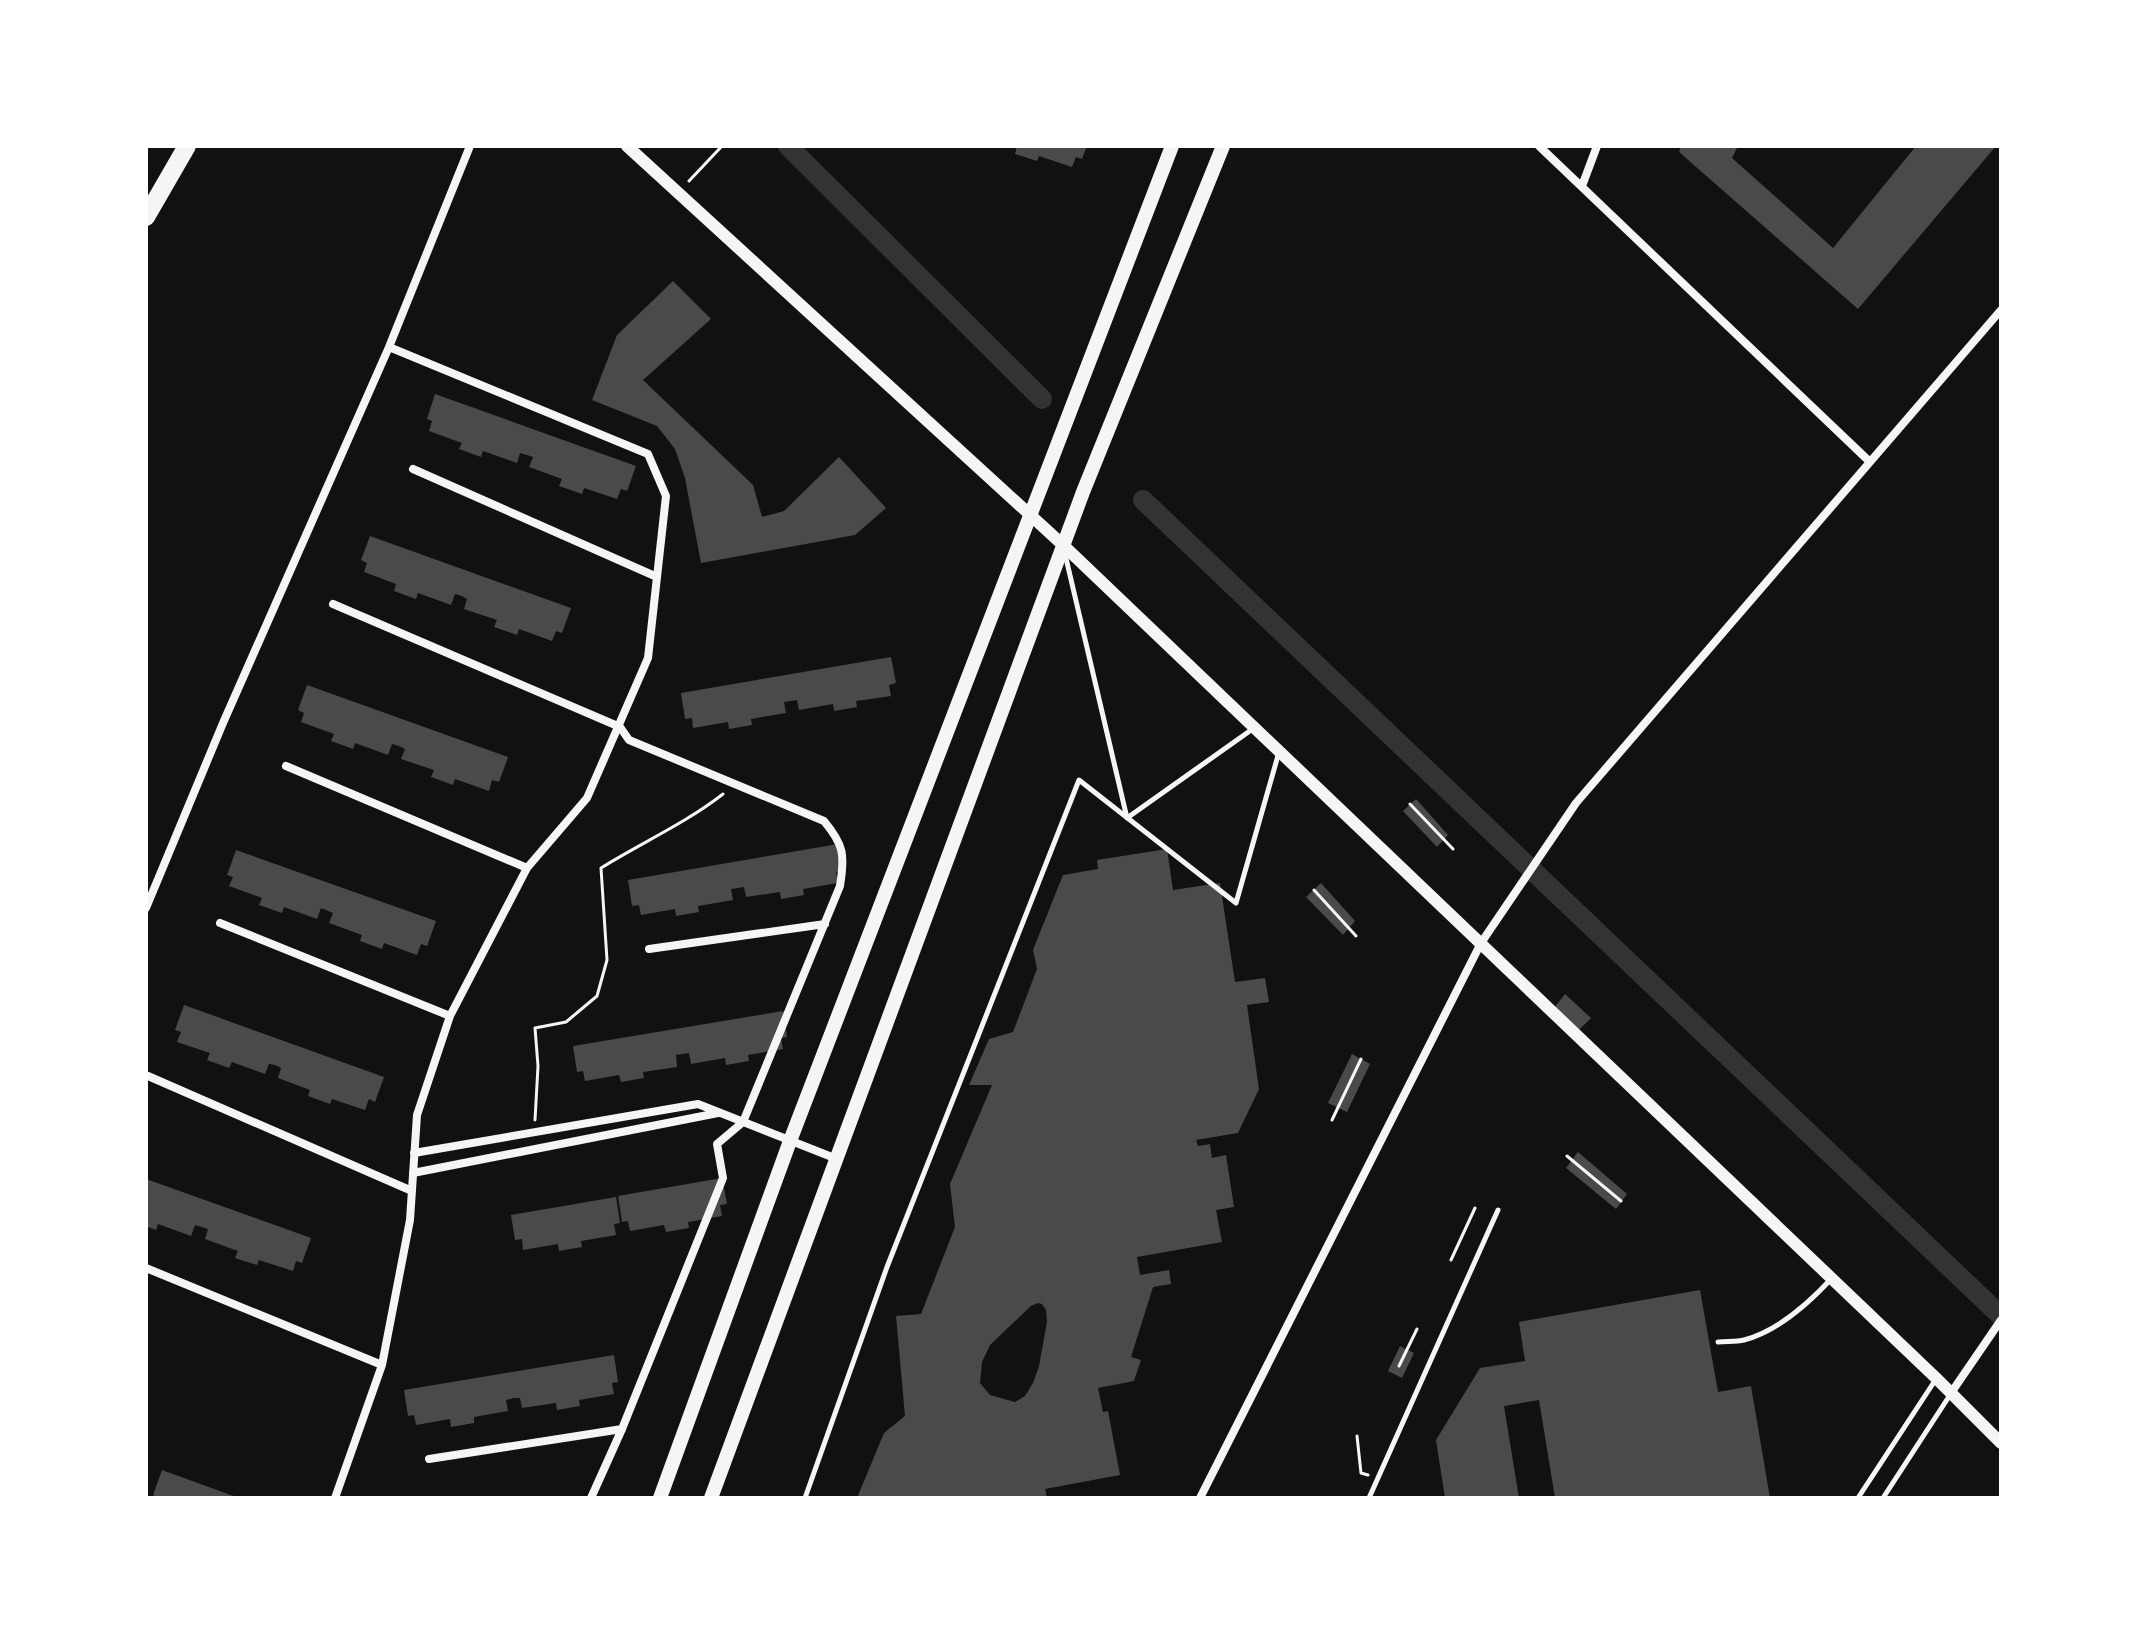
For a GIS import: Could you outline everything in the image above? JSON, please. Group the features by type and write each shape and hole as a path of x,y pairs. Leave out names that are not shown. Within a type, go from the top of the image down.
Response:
{"highway":[{"path":"146,217 187,146"}],"main road":[{"path":"660,1498 790,1141 1172,146"},
{"path":"711,1498 1063,545 1223,146"}],"street":[{"path":"146,908 223,723 389,347 470,146"},
{"path":"627,146 1063,545 2001,1443"},
{"path":"1539,146 1870,462"},
{"path":"1582,186 1597,146"},
{"path":"1200,1498 1481,943 1576,803 2001,310"},
{"path":"335,1498 382,1365 410,1220 417,1115 450,1016 527,868 587,798 648,658 666,496 648,454 389,347"},
{"path":"413,469 657,577"},
{"path":"333,604 620,727 629,740 824,821 840,839 844,861 840,886 743,1122 717,1144 723,1178 591,1498"},
{"path":"286,766 527,868"},
{"path":"220,923 450,1016"},
{"path":"649,949 825,924"},
{"path":"148,1076 412,1191"},
{"path":"414,1153 698,1104 837,1159"},
{"path":"413,1173 718,1113"},
{"path":"146,1268 382,1365"},
{"path":"1951,1393 2001,1320"},
{"path":"429,1459 622,1429"}],"lane":[{"path":"1063,545 1127,818 1255,728"},
{"path":"805,1498 887,1267 1079,780 1236,903 1279,751"},
{"path":"1369,1498 1498,1210"},
{"path":"1718,1342 1744,1340 1773,1327 1810,1301 1832,1278"},
{"path":"1858,1498 1936,1378"},
{"path":"1883,1498 1951,1393"}],"path":[{"path":"678,193 722,146"},
{"path":"533,1133 537,1104 535,1028 566,1022 597,996 607,960 601,868 705,808 735,784"},
{"path":"1410,804 1453,849"},
{"path":"1314,890 1356,936"},
{"path":"1332,1120 1361,1059"},
{"path":"1567,1156 1621,1201"},
{"path":"1451,1260 1475,1208"},
{"path":"1399,1366 1417,1329"},
{"path":"1357,1436 1361,1473"}],"building":[{"path":"1017,146 1087,146 1082,159 1076,157 1072,167 1039,156 1037,161 1015,154"},
{"path":"1681,146 1738,146 1732,158 1833,248 1916,146 1996,146 1858,309 1679,152"},
{"path":"673,281 711,319 643,380 753,485 762,517 784,511 839,457 886,508 855,535 701,563 685,478 675,449 657,426 592,400 617,335"},
{"path":"435,394 636,466 627,491 621,489 617,499 584,488 582,494 559,486 562,479 529,467 533,457 520,453 517,463 483,451 481,457 459,449 462,443 429,431 432,421 427,419"},
{"path":"370,536 571,608 562,633 556,631 552,641 519,629 517,635 494,627 497,620 464,609 467,599 462,596 455,594 451,605 418,593 416,599 394,591 396,584 364,572 367,563 361,560"},
{"path":"891,657 896,683 889,685 891,696 856,701 857,707 834,711 833,704 799,710 797,700 784,702 786,713 751,719 752,725 729,729 728,722 693,728 692,718 685,719 681,693"},
{"path":"307,685 508,757 499,782 492,780 489,791 455,779 453,785 431,777 434,770 401,759 405,749 399,746 392,744 388,755 355,743 353,749 331,741 334,734 301,722 304,713 298,710"},
{"path":"1416,799 1448,835 1437,847 1403,811"},
{"path":"838,844 843,871 836,872 838,883 803,889 804,895 781,899 780,892 746,897 744,887 731,889 733,900 698,906 699,912 676,916 675,909 641,915 639,905 632,906 628,880"},
{"path":"1167,849 1173,890 1220,883 1235,982 1265,978 1269,1002 1247,1005 1259,1089 1238,1133 1196,1140 1198,1146 1210,1144 1212,1158 1226,1155 1234,1207 1216,1210 1222,1242 1137,1257 1140,1275 1169,1270 1171,1284 1153,1287 1131,1357 1141,1360 1134,1381 1098,1388 1103,1412 1108,1411 1120,1475 1045,1489 1047,1498 857,1498 884,1433 905,1416 896,1316 921,1314 955,1227 950,1184 992,1085 969,1085 989,1039 1013,1032 1037,969 1033,950 1063,875 1098,869 1097,860","holes":["1042,1304 1047,1322 1033,1383 1025,1396 1015,1402 990,1395 980,1383 982,1362 990,1345 1031,1306"]},
{"path":"236,850 436,921 427,946 421,944 417,955 384,943 382,949 360,941 362,935 329,923 333,913 321,908 317,919 284,907 282,913 259,905 262,898 229,886 233,877 227,875"},
{"path":"1321,883 1355,921 1343,935 1306,897"},
{"path":"1565,994 1591,1018 1578,1031 1554,1008"},
{"path":"184,1005 384,1077 375,1102 369,1099 365,1110 332,1099 330,1104 308,1096 310,1090 278,1078 281,1068 275,1065 269,1064 265,1074 232,1062 229,1068 207,1060 210,1053 177,1042 181,1032 175,1030"},
{"path":"783,1011 787,1037 781,1038 783,1049 748,1055 749,1061 726,1065 725,1058 691,1064 689,1053 676,1055 677,1067 643,1072 644,1078 621,1082 619,1075 585,1081 583,1071 577,1072 573,1046"},
{"path":"1352,1054 1370,1064 1347,1112 1328,1103"},
{"path":"1578,1152 1627,1194 1616,1209 1566,1168"},
{"path":"722,1178 727,1204 720,1205 722,1216 688,1222 689,1228 666,1232 664,1225 630,1231 628,1221 622,1222 618,1196"},
{"path":"146,1179 311,1238 302,1263 296,1261 293,1271 259,1260 257,1265 235,1258 238,1251 205,1239 208,1229 195,1225 191,1236 158,1224 156,1230 146,1226"},
{"path":"616,1197 620,1223 614,1224 616,1235 581,1241 582,1247 559,1251 558,1244 523,1250 522,1239 515,1240 511,1215"},
{"path":"1700,1290 1718,1392 1751,1386 1770,1498 1555,1498 1539,1400 1504,1406 1519,1498 1445,1498 1436,1440 1480,1368 1525,1361 1519,1322"},
{"path":"1400,1346 1414,1353 1402,1378 1388,1371"},
{"path":"614,1355 618,1382 612,1383 614,1394 579,1400 580,1406 557,1410 556,1403 522,1408 520,1398 514,1398 506,1400 508,1411 474,1417 474,1423 451,1427 450,1419 416,1425 414,1415 408,1416 404,1390"},
{"path":"162,1470 239,1498 159,1498 153,1495"}],"waterway":[{"path":"788,146 1042,399"},
{"path":"1143,500 2001,1316"}]}
